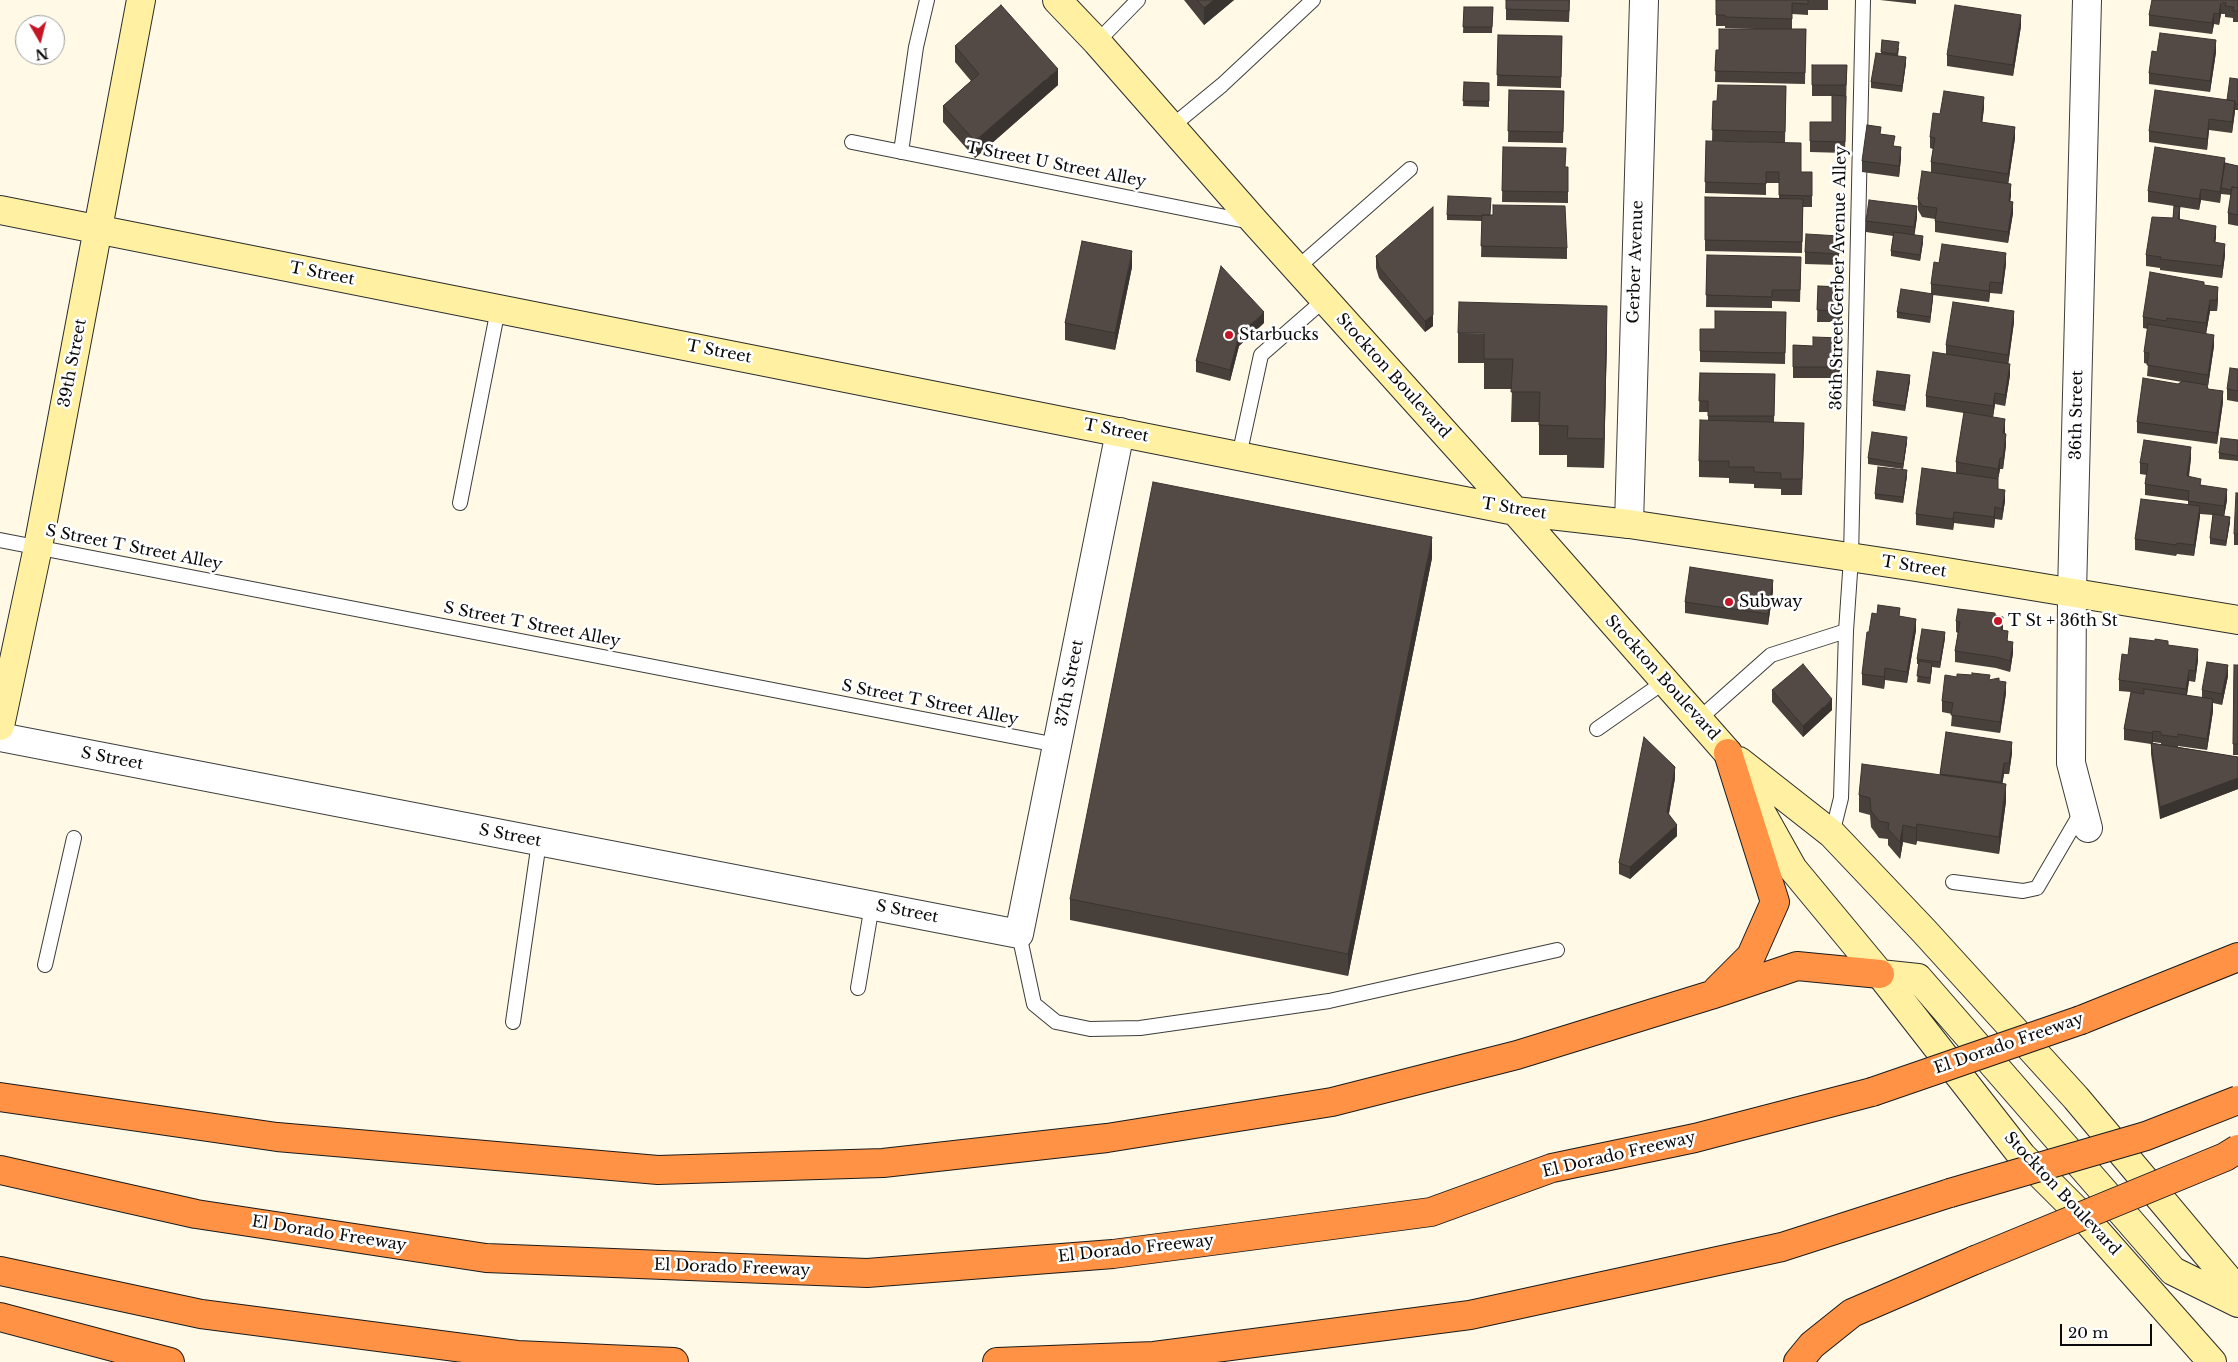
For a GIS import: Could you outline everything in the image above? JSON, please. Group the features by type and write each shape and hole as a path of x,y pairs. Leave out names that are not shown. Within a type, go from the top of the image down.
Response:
{"highway":[{"path":"1711,996 1751,956 1775,902 1728,753"},
{"name":"El Dorado Freeway","path":"0,1170 196,1214 486,1258 867,1273 1113,1254 1431,1212 1552,1168 1694,1138 1872,1092 2081,1020 2238,957"},
{"path":"4,1098 277,1137 658,1170 883,1163 1107,1138 1332,1102 1517,1055 1711,996 1797,966 1880,974"},
{"path":"997,1362 1154,1356 1470,1315 1782,1247 1950,1193 2146,1136 2238,1100"},
{"path":"1798,1362 1812,1345 1852,1313 2225,1157 2238,1149"},
{"path":"0,1271 201,1314 516,1356 674,1362"},
{"path":"0,1317 170,1362"}],"main road":[{"name":"39th Street","path":"0,726 38,547 141,0"},
{"name":"Stockton Boulevard","path":"1057,0 1098,42 1254,222 1515,511 1728,753 1793,869 1880,974 2022,1156 2128,1264 2212,1362"},
{"name":"T Street","path":"0,210 1515,511 1628,524 2072,592 2238,620"},
{"name":"Stockton Boulevard","path":"1728,753 1832,834 1924,931 2076,1098 2238,1291"},
{"path":"1880,974 1918,978 2173,1271 2238,1302"}],"street":[{"name":"Gerber Avenue","path":"1628,524 1644,0"},
{"name":"36th Street","path":"2086,818 2071,763 2072,592 2087,0"},
{"name":"37th Street","path":"1020,934 1120,432"},
{"name":"S Street","path":"0,737 1020,934"}],"lane":[{"path":"901,152 916,47 928,0"},
{"path":"1098,42 1138,0"},
{"path":"1171,126 1222,85 1312,0"},
{"name":"36th Street Gerber Avenue Alley","path":"1832,834 1841,798 1846,631 1851,558 1863,0"},
{"name":"T Street U Street Alley","path":"852,142 1254,222"},
{"path":"1296,269 1410,168"},
{"path":"1239,456 1261,354 1324,300"},
{"path":"460,503 498,308"},
{"name":"S Street T Street Alley","path":"0,540 1057,745"},
{"path":"1699,719 1772,655 1846,631"},
{"path":"1597,729 1664,682"},
{"path":"1953,882 2023,891 2037,888 2086,818"},
{"path":"45,965 74,838"},
{"path":"513,1022 540,842"},
{"path":"858,988 872,905"},
{"path":"1020,934 1034,1004 1056,1022 1090,1029 1140,1028 1329,1000 1557,950"}],"building":[{"path":"1197,0 1214,0 1204,8"},
{"path":"1506,0 1569,0 1569,11 1506,9"},
{"path":"1716,0 1808,0 1808,4 1792,3 1792,19 1725,17 1725,15 1716,15"},
{"path":"2152,0 2238,0 2238,11 2233,11 2234,7 2225,6 2226,3 2221,2 2219,14 2214,13 2212,23 2149,15"},
{"path":"1001,5 1058,69 975,141 943,106 979,74 955,46"},
{"path":"1955,5 2021,15 2013,65 1947,55"},
{"path":"1464,7 1493,7 1492,27 1463,27"},
{"path":"1719,29 1806,29 1805,73 1715,71 1716,50 1719,50"},
{"path":"2160,33 2216,40 2210,81 2149,73 2152,51 2157,52"},
{"path":"1498,35 1562,36 1561,77 1497,75"},
{"path":"1882,40 1899,42 1897,54 1881,52"},
{"path":"1876,53 1906,57 1902,86 1871,82"},
{"path":"1812,65 1847,65 1846,85 1812,85"},
{"path":"2230,78 2238,79 2238,104 2235,104 2235,101 2227,100"},
{"path":"1464,82 1489,83 1489,101 1463,101"},
{"path":"1718,85 1786,86 1785,132 1712,130 1713,101 1717,101"},
{"path":"1509,90 1564,91 1563,132 1508,131"},
{"path":"2155,90 2235,101 2232,122 2209,119 2207,139 2149,131"},
{"path":"1944,91 1984,97 1981,122 2015,127 2008,174 1931,162 1935,138 1930,137 1933,113 1940,114"},
{"path":"1832,95 1846,96 1845,142 1810,141 1810,122 1832,122"},
{"path":"1867,125 1881,127 1880,134 1895,136 1893,146 1901,147 1899,166 1862,161"},
{"path":"1706,141 1801,143 1801,172 1812,172 1812,196 1779,195 1779,172 1766,172 1766,184 1705,182"},
{"path":"1503,147 1566,148 1565,167 1568,167 1568,192 1502,191"},
{"path":"2155,147 2225,158 2220,192 2201,189 2199,199 2148,191"},
{"path":"2225,163 2238,166 2238,188 2232,187 2232,190 2221,188"},
{"path":"1922,171 2011,184 2009,201 2013,202 2008,232 1935,221 1937,208 1922,206 1918,199"},
{"path":"2232,187 2238,188 2238,215 2228,213"},
{"path":"1448,196 1491,198 1490,215 1447,215"},
{"path":"1705,197 1803,199 1802,242 1705,240"},
{"path":"1869,200 1917,206 1914,227 1866,221"},
{"path":"1493,205 1565,206 1567,248 1481,246 1482,215 1493,215"},
{"path":"2174,206 2180,207 2178,219 2216,226 2214,242 2225,244 2222,266 2160,259 2161,257 2146,255 2152,217 2173,218"},
{"path":"1433,207 1433,315 1425,321 1379,267 1376,256"},
{"path":"1894,232 1923,236 1920,255 1891,251"},
{"path":"1806,234 1839,236 1839,254 1805,252"},
{"path":"1082,241 1132,251 1115,333 1065,323"},
{"path":"1942,244 2006,253 2002,283 1990,282 1989,291 1931,284 1934,262 1939,263"},
{"path":"1707,255 1801,257 1800,290 1772,290 1772,297 1706,295"},
{"name":"Starbucks","path":"1221,266 1264,312 1239,335 1230,370 1196,361"},
{"path":"2150,272 2204,282 2204,285 2218,287 2217,300 2210,300 2206,323 2167,318 2166,321 2143,317"},
{"path":"1818,286 1842,287 1842,311 1817,310"},
{"path":"1901,289 1933,294 1930,317 1897,312"},
{"path":"1459,302 1607,306 1604,439 1567,438 1568,426 1539,425 1540,392 1511,392 1513,359 1484,359 1484,333 1458,333"},
{"path":"1953,302 2014,311 2008,355 1946,345"},
{"path":"1715,311 1786,312 1785,353 1700,351 1700,329 1715,329"},
{"path":"2148,324 2214,335 2208,375 2147,365 2149,353 2144,352"},
{"path":"1813,337 1841,338 1840,367 1793,367 1793,345 1813,346"},
{"path":"1933,352 2010,364 2005,395 1995,393 1993,406 1926,396"},
{"path":"2230,368 2238,369 2238,391 2227,389"},
{"path":"1877,371 1910,375 1905,406 1873,401"},
{"path":"1700,373 1775,374 1774,416 1708,416 1708,401 1699,401"},
{"path":"2143,378 2178,384 2183,381 2207,385 2208,389 2223,391 2217,433 2137,422"},
{"path":"1964,412 2005,419 2003,433 2006,434 2003,458 2000,458 1998,469 1956,462"},
{"path":"1700,420 1804,423 1802,479 1781,479 1781,473 1754,472 1754,467 1729,467 1729,461 1699,461"},
{"path":"1872,432 1907,437 1903,464 1868,458"},
{"path":"2221,438 2238,440 2238,456 2219,453"},
{"path":"2144,440 2191,447 2187,476 2201,479 2200,485 2227,489 2224,506 2188,501 2189,491 2145,484 2148,464 2140,463"},
{"path":"1878,467 1907,470 1903,497 1875,494"},
{"path":"1922,468 1998,479 1998,489 2005,490 2002,509 1995,507 1994,517 1954,512 1953,519 1916,514"},
{"path":"1153,482 1432,537 1348,954 1070,899"},
{"path":"2236,493 2238,493 2238,534 2234,534"},
{"path":"2141,499 2200,506 2194,545 2177,543 2176,545 2135,539"},
{"path":"2213,514 2230,517 2226,541 2210,538"},
{"name":"Subway","path":"1690,567 1773,580 1768,614 1685,602"},
{"path":"1878,605 1900,608 1899,616 1916,619 1907,672 1885,668 1884,677 1862,674 1867,632 1869,632 1872,613 1877,614"},
{"path":"1958,609 1995,613 1995,615 2003,617 2001,630 2008,631 2007,641 2013,642 2010,661 1955,651 1960,622 1956,621"},
{"path":"1922,629 1945,632 1940,662 1917,659"},
{"path":"2130,638 2168,641 2168,645 2198,649 2195,671 2189,670 2186,689 2119,680 2122,654 2128,655"},
{"path":"1919,661 1932,663 1930,678 1917,676"},
{"path":"2207,662 2228,665 2222,694 2202,690"},
{"path":"1803,664 1832,699 1803,726 1772,690"},
{"path":"2234,665 2238,665 2238,744 2233,744"},
{"path":"1972,673 1990,675 1989,680 1999,678 1999,681 2006,682 2000,722 1951,715 1953,703 1942,701 1945,675 1957,677 1957,674 1972,675"},
{"path":"2144,689 2213,699 2207,739 2178,734 2178,737 2161,735 2161,732 2153,731 2152,733 2124,729 2131,692 2144,694"},
{"path":"1946,732 2012,742 2009,763 2004,763 2001,782 1940,774"},
{"path":"1644,737 1675,767 1667,812 1677,825 1630,867 1619,863"},
{"path":"2151,743 2238,757 2238,778 2160,807"},
{"path":"1862,764 2006,784 1999,837 1917,824 1916,828 1903,825 1900,842 1888,829 1889,823 1879,821 1871,811 1870,798 1859,795"}],"place":[{"name":"Starbucks","path":"1229,335"},
{"name":"Subway","path":"1729,602"},
{"name":"T St + 36th St","path":"1998,621"}]}
